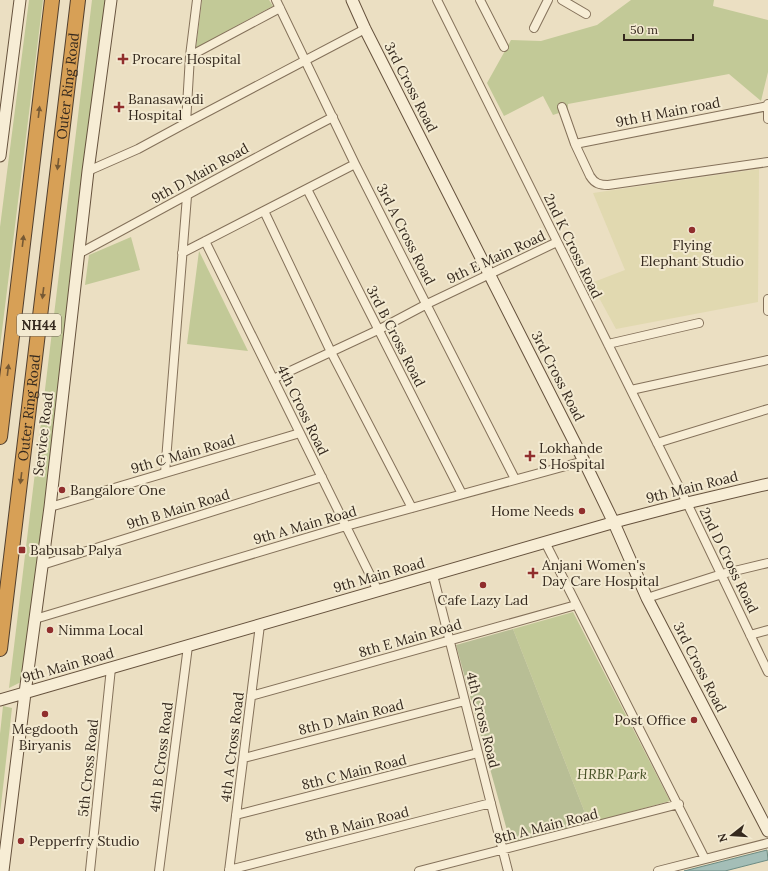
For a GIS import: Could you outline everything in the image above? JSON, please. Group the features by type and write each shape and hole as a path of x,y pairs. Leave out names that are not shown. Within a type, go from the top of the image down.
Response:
{"highway":[{"name":"Outer Ring Road","path":"0,437 52,0"},
{"name":"Outer Ring Road","path":"0,649 78,0"}],"street":[{"path":"0,156 20,0"},
{"name":"Service Road","path":"2,871 50,507 80,253 88,171 112,0"},
{"path":"186,122 190,56 197,0"},
{"name":"3rd A Cross Road","path":"276,0 355,164 515,479"},
{"name":"3rd Cross Road","path":"352,0 365,29 584,461 614,523 647,598 768,830"},
{"name":"2nd K Cross Road","path":"437,0 687,503"},
{"path":"480,0 504,47"},
{"path":"534,28 548,0"},
{"path":"566,1 586,14"},
{"path":"190,56 280,8"},
{"path":"88,171 138,149 186,122 365,29"},
{"path":"768,105 768,119"},
{"name":"9th H Main road","path":"575,144 768,105"},
{"path":"562,107 575,144 593,181 599,184 608,185 768,162"},
{"name":"9th D Main Road","path":"80,253 187,196 261,154 333,117"},
{"path":"182,253 355,164"},
{"name":"3rd B Cross Road","path":"307,189 462,494"},
{"path":"165,473 187,196"},
{"path":"264,211 331,352 412,508"},
{"name":"4th Cross Road","path":"205,242 378,591"},
{"name":"9th E Main Road","path":"273,379 378,330 427,304 557,242"},
{"path":"768,299 768,311"},
{"path":"608,344 700,323"},
{"path":"631,390 768,360"},
{"path":"657,443 768,409"},
{"name":"9th C Main Road","path":"50,507 300,433"},
{"name":"9th A Main Road","path":"35,619 346,526 584,461"},
{"name":"9th B Main Road","path":"42,565 322,477"},
{"name":"9th Main Road","path":"0,700 545,542 687,503 768,484"},
{"name":"2nd D Cross Road","path":"687,503 768,672"},
{"path":"545,542 679,804 705,859"},
{"path":"647,598 722,574 768,563"},
{"name":"4th Cross Road","path":"433,575 508,871"},
{"name":"8th E Main Road","path":"251,696 576,605"},
{"name":"4th A Cross Road","path":"229,871 260,625"},
{"path":"750,635 768,630"},
{"name":"4th B Cross Road","path":"159,871 188,646"},
{"name":"5th Cross Road","path":"90,871 111,668"},
{"name":"8th D Main Road","path":"244,758 465,701"},
{"name":"8th C Main Road","path":"236,815 478,753"},
{"name":"8th B Main Road","path":"229,871 491,803"},
{"name":"8th A Main Road","path":"419,871 679,804"},
{"path":"658,871 768,843"}],"shaded area":[{"path":"759,169 758,302 616,329 591,283 625,270 593,193"}],"green space":[{"path":"29,0 43,0 0,347 0,227"},
{"path":"92,0 110,0 23,681 9,688"},
{"path":"202,0 269,0 273,6 196,48"},
{"path":"631,0 714,0 713,6 768,20 768,72 761,101 729,74 568,104 568,110 553,115 543,96 504,116 487,83 511,40 541,41 597,25"},
{"path":"131,237 140,270 85,285 89,255"},
{"path":"199,251 248,351 187,344"},
{"name":"HRBR Park","path":"573,612 670,801 589,823 513,629"},
{"path":"513,629 589,823 511,845 456,645"},
{"path":"3,706 12,708 0,814 0,734"}],"water":[{"path":"767,850 768,860 725,871 684,871"}],"place":[{"name":"Procare Hospital","path":"123,59"},
{"name":"Banasawadi Hospital","path":"119,107"},
{"name":"Flying Elephant Studio","path":"692,230"},
{"name":"Lokhande S Hospital","path":"530,456"},
{"name":"Bangalore One","path":"62,490"},
{"name":"Home Needs","path":"582,511"},
{"name":"Babusab Palya","path":"22,550"},
{"name":"Anjani Women's Day Care Hospital","path":"533,573"},
{"name":"Cafe Lazy Lad","path":"483,585"},
{"name":"Nimma Local","path":"50,630"},
{"name":"Megdooth Biryanis","path":"45,714"},
{"name":"Post Office","path":"694,720"},
{"name":"Pepperfry Studio","path":"21,841"}]}
